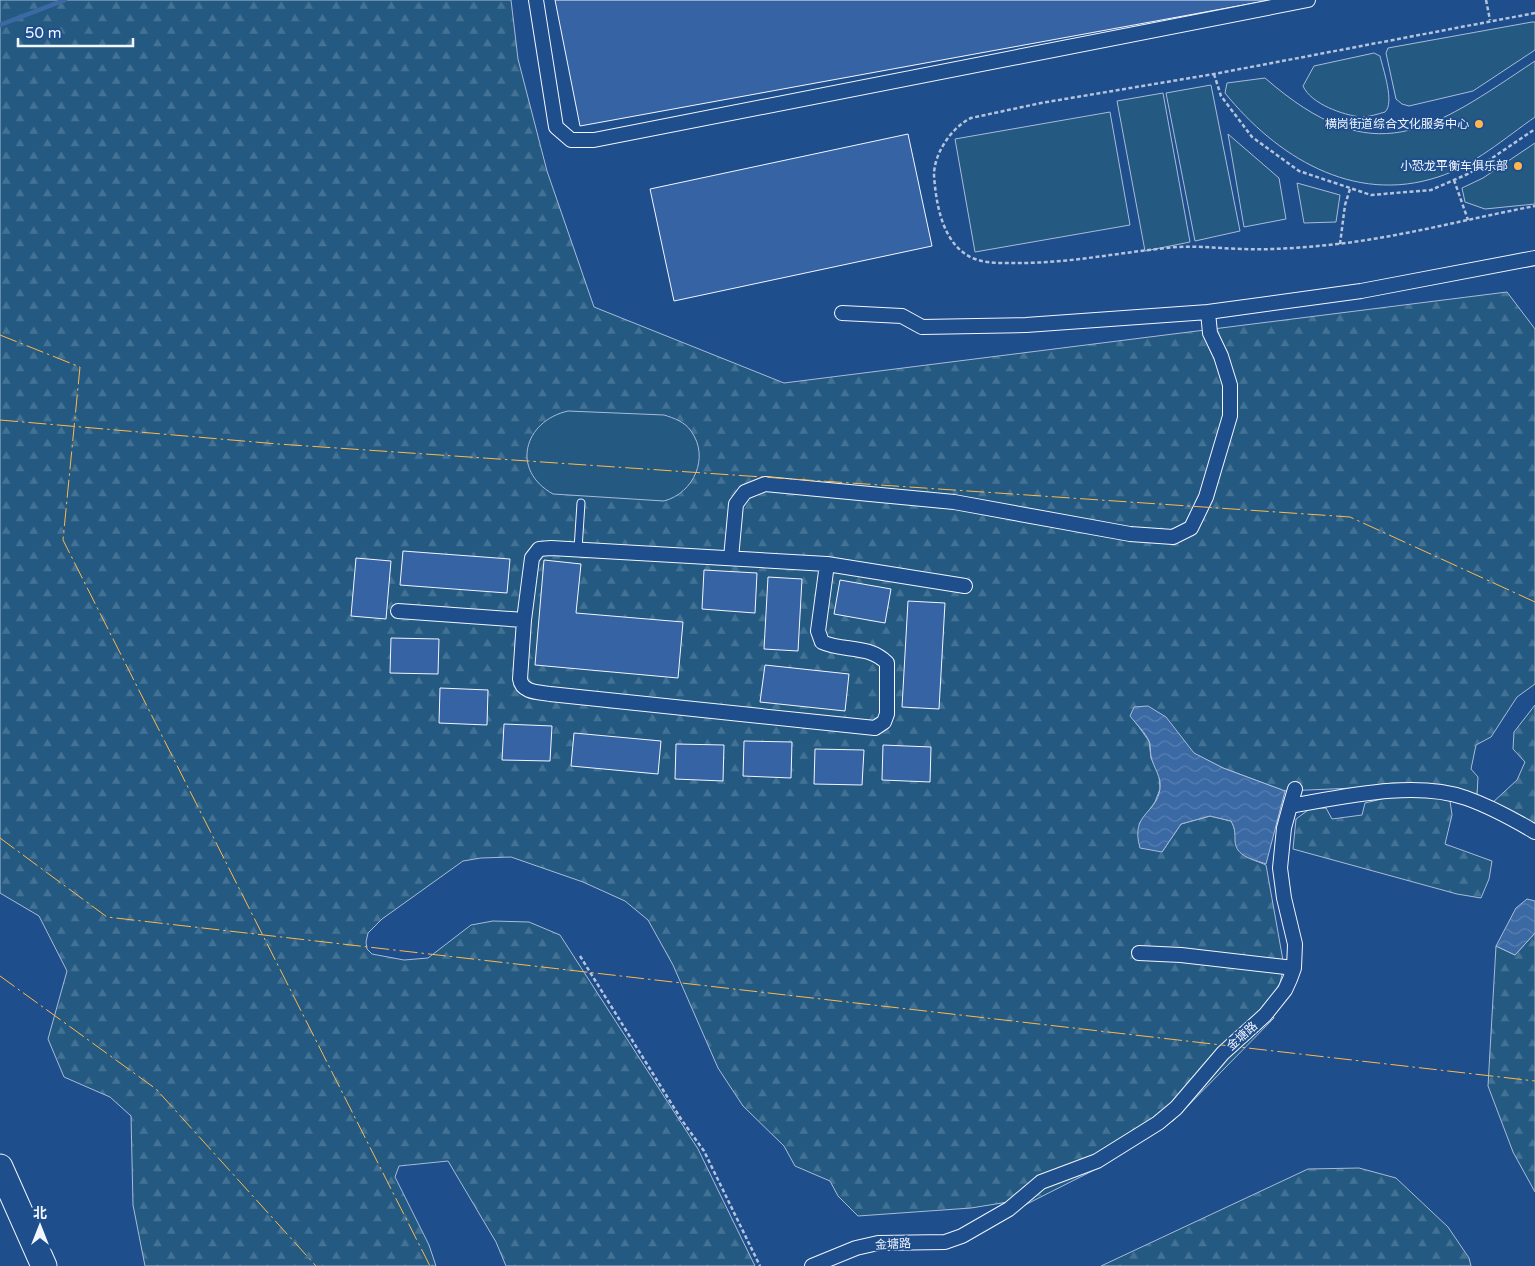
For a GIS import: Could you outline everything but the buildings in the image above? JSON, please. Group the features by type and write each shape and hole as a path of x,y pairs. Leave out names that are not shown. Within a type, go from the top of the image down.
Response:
{"highway":[{"path":"0,1167 44,1266"}],"street":[{"path":"536,0 556,127 572,140 594,140 1308,0"},
{"path":"842,313 902,316 922,327 1026,325 1208,312 1371,289 1535,258"},
{"path":"731,558 736,504 745,492 764,484 954,502 1130,534 1173,537 1191,528 1206,497 1230,416 1230,385 1221,356 1210,334 1208,312"},
{"path":"827,564 818,631 822,642 831,646 866,650 880,656 887,663 887,714 884,722 875,728 550,694 526,689 521,685 524,620 532,558 539,549 578,549 827,564 965,586"},
{"path":"398,611 524,620"},
{"name":"金塘路","path":"812,1266 856,1248 878,1243 953,1240 1009,1209 1041,1182 1097,1161 1158,1123 1176,1108 1224,1053 1265,1015 1285,990 1294,968 1295,944 1284,898 1280,868 1284,828 1295,789"},
{"path":"1290,806 1373,793 1437,793 1465,798 1535,832"},
{"path":"1139,954 1182,955 1294,968"}],"lane":[{"path":"578,549 581,503"}],"path":[{"path":"1486,0 1490,20"},
{"path":"1535,13 1490,20 1214,74 1041,103 971,118 961,123 950,134 939,155 934,173 938,204 945,230 956,245 974,259 995,263 1042,263 1188,246 1270,248 1340,244 1403,235 1535,206"},
{"path":"1214,74 1221,96 1252,137 1299,171 1371,195 1431,190 1470,173 1535,129"},
{"path":"1454,180 1468,220"},
{"path":"1340,244 1344,205 1351,188"},
{"path":"580,956 681,1119 704,1152 760,1266"}],"green space":[{"path":"0,0 511,0 518,59 547,171 594,307 784,383 1507,292 1535,329 1535,684 1517,697 1491,737 1476,745 1471,769 1478,777 1477,796 1429,784 1393,783 1354,788 1285,791 1223,768 1193,753 1181,739 1131,716 1149,741 1151,758 1159,774 1160,789 1155,802 1139,824 1162,852 1181,824 1210,816 1231,821 1239,851 1246,857 1266,865 1284,966 1280,983 1268,1006 1274,1018 1174,1120 1104,1165 1015,1210 1008,1202 971,1208 858,1216 838,1196 830,1181 795,1166 784,1146 743,1106 718,1068 673,965 648,920 625,901 583,882 511,857 481,858 463,861 382,919 368,933 367,949 372,954 404,960 428,958 471,925 493,921 529,922 560,935 698,1149 755,1266 506,1266 496,1242 448,1161 399,1166 395,1177 429,1245 436,1266 145,1266 133,1205 131,1116 110,1097 64,1077 48,1039 67,971 39,916 0,893"},
{"name":"横岗街道综合文化服务中心","path":"1535,22 1535,50 1473,91 1409,106 1402,104 1396,99 1386,53 1388,48"},
{"name":"横岗街道综合文化服务中心","path":"1374,53 1380,56 1389,94 1388,108 1385,112 1364,117 1345,114 1320,103 1303,86 1314,66"},
{"name":"横岗街道综合文化服务中心","path":"1535,61 1535,117 1464,166 1438,177 1407,184 1376,185 1347,179 1319,169 1292,155 1268,137 1245,116 1225,93 1227,83 1265,78 1304,108 1339,126 1371,133 1402,132 1432,122 1464,107"},
{"path":"1211,85 1240,231 1195,241 1166,93"},
{"path":"1163,93 1190,242 1145,251 1117,101"},
{"path":"1110,112 1130,225 975,252 955,139"},
{"path":"1228,134 1279,178 1286,219 1244,227"},
{"name":"小恐龙平衡车俱乐部","path":"1535,143 1535,204 1485,209 1465,202 1462,188 1483,178"},
{"path":"1297,183 1340,195 1336,222 1304,223"},
{"path":"568,411 664,415 679,421 689,428 697,441 699,462 696,473 684,490 675,497 664,501 553,494 539,484 531,472 527,460 528,447 533,435 541,425 553,416"},
{"path":"1535,705 1535,824 1491,804 1517,780 1525,762 1513,749 1514,732"},
{"path":"1427,796 1450,801 1452,815 1445,844 1492,861 1489,879 1481,898 1457,894 1293,849 1296,819 1311,808 1326,808 1332,819 1362,815 1365,803 1390,797"},
{"path":"1535,933 1535,1192 1513,1152 1488,1086 1496,946 1515,955"},
{"path":"1359,1168 1396,1178 1448,1227 1469,1258 1471,1266 1101,1266 1308,1169"}],"water":[{"path":"1148,706 1166,717 1194,753 1223,768 1285,791 1266,864 1246,857 1238,851 1231,821 1210,816 1181,824 1162,852 1140,848 1138,828 1158,798 1160,785 1159,776 1152,760 1149,741 1130,716 1134,707"},
{"path":"1527,899 1535,901 1535,933 1515,955 1496,946 1516,908"}],"waterway":[{"path":"0,25 65,0"}],"power":[{"path":"0,335 80,367 63,540 430,1266"},
{"path":"0,420 278,444 1350,517 1535,602"},
{"path":"0,838 107,917 1535,1081"},
{"path":"0,976 156,1089 316,1266"}],"place":[{"name":"横岗街道综合文化服务中心","path":"1479,124"},
{"name":"小恐龙平衡车俱乐部","path":"1518,166"}]}
